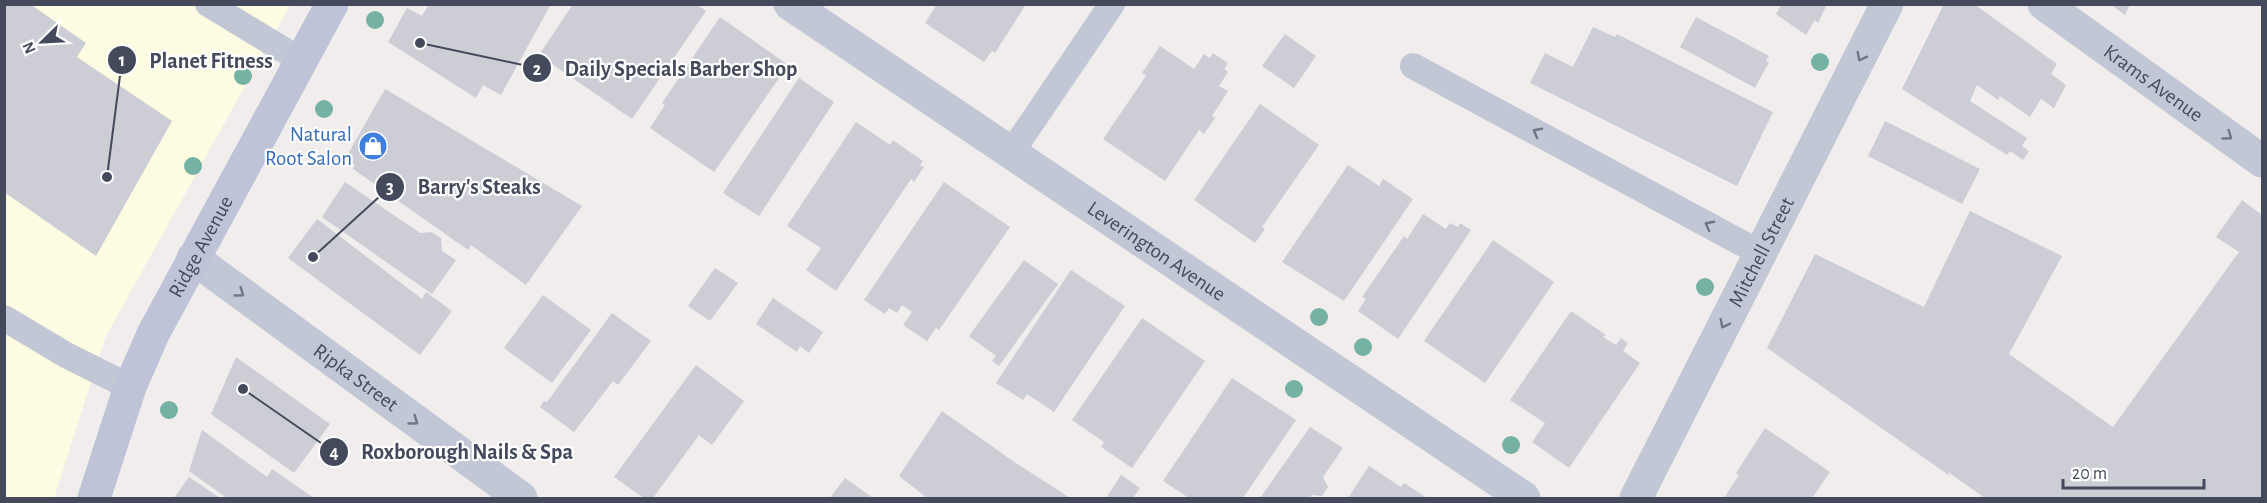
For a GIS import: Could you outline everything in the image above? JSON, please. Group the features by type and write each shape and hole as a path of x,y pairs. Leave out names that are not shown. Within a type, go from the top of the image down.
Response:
{"main road":[{"name":"Ridge Avenue","path":"94,498 130,387 153,334 332,4"}],"street":[{"name":"Leverington Avenue","path":"790,4 1524,498"},
{"name":"Mitchell Street","path":"1636,498 1887,4"},
{"name":"Krams Avenue","path":"2044,4 2262,161"},
{"name":"Ripka Street","path":"193,258 521,498"}],"lane":[{"path":"208,4 302,61"},
{"path":"1011,153 1112,4"},
{"path":"1413,66 1760,253"},
{"path":"4,318 66,355 130,387"}],"shaded area":[{"path":"4,5 290,5 105,338 54,498 5,498"}],"building":[{"path":"4,4 30,4 86,43 77,57 172,121 96,256 4,192"},
{"path":"429,4 551,4 501,95 483,85 476,98 388,42 407,8 422,16"},
{"path":"573,4 696,4 706,11 632,119 539,55"},
{"path":"937,4 1026,4 995,53 992,51 984,62 925,23"},
{"path":"1782,4 1827,4 1818,23 1815,20 1806,35 1776,14"},
{"path":"1944,4 1974,4 2057,64 2051,74 2066,85 2054,108 2041,99 2030,117 2000,96 1998,100 1977,85 1970,101 2027,138 2022,146 2029,151 2023,160 2010,151 2007,155 1902,89"},
{"path":"2110,4 2130,4 2125,15"},
{"path":"720,17 788,65 714,172 650,128 665,105 662,103"},
{"path":"1696,17 1769,56 1766,61 1769,62 1755,88 1680,47"},
{"path":"1593,27 1615,37 1617,34 1773,112 1737,186 1530,83 1545,53 1573,67"},
{"path":"1285,34 1316,56 1294,88 1262,66"},
{"path":"1160,46 1194,69 1204,54 1210,58 1213,53 1228,63 1224,69 1228,72 1219,86 1228,91 1212,116 1215,118 1204,134 1199,130 1165,181 1103,139 1146,76 1142,73"},
{"path":"799,78 834,102 759,216 723,193"},
{"path":"385,89 582,206 526,285 471,245 468,250 353,169 355,165 345,159"},
{"path":"1260,104 1319,145 1262,227 1265,229 1255,243 1194,200"},
{"path":"1885,121 1980,169 1962,204 1868,156"},
{"path":"856,122 890,145 893,140 923,161 920,165 924,167 914,182 911,179 836,291 806,270 821,248 787,226"},
{"path":"1348,165 1379,186 1383,179 1413,199 1344,301 1282,262"},
{"path":"345,182 420,233 431,232 441,238 442,251 456,260 432,294 322,217"},
{"path":"944,182 1010,227 939,330 936,328 927,341 903,325 912,312 902,305 897,313 889,308 885,314 864,300"},
{"path":"2242,200 2262,215 2262,498 1985,498 1767,348 1815,254 1924,307 1970,211 2062,256 2009,354 2113,427 2239,252 2216,237"},
{"path":"1423,214 1446,229 1450,223 1458,227 1460,223 1471,230 1398,339 1358,311 1366,299 1362,297 1404,236 1407,239"},
{"path":"317,219 422,299 426,292 452,311 420,355 288,258"},
{"path":"1493,240 1554,282 1485,383 1424,341"},
{"path":"1024,260 1058,284 999,366 992,361 996,356 969,336"},
{"path":"715,268 738,283 710,321 688,306"},
{"path":"1071,270 1125,306 1054,412 1027,394 1023,400 996,383"},
{"path":"543,295 591,330 552,383 504,348"},
{"path":"773,298 823,332 809,353 800,346 797,352 756,324"},
{"path":"1571,311 1606,335 1603,337 1616,345 1621,338 1628,343 1623,351 1640,363 1569,468 1532,442 1545,423 1510,400"},
{"path":"612,313 651,341 618,385 613,381 574,432 540,407 544,401 547,402"},
{"path":"1142,318 1205,361 1132,468 1101,447 1104,442 1072,420"},
{"path":"236,357 330,424 294,473 211,414"},
{"path":"696,365 744,401 712,445 699,435 653,498 644,498 614,477"},
{"path":"1232,378 1296,420 1243,498 1189,498 1163,481"},
{"path":"942,411 1070,498 927,498 899,476"},
{"path":"1310,427 1343,448 1323,477 1328,487 1322,496 1260,498"},
{"path":"1765,428 1830,472 1812,498 1724,498 1739,475 1736,473"},
{"path":"202,430 267,477 272,469 314,498 227,498 189,471"},
{"path":"1369,466 1401,487 1404,483 1427,498 1348,498"},
{"path":"1121,475 1140,488 1133,498 1106,498"},
{"path":"189,477 220,498 174,498"},
{"path":"845,478 873,498 830,498"}],"place":[{"name":"Daily Specials Barber Shop","path":"420,43"},
{"name":"Natural Root Salon","path":"373,146"},
{"name":"Planet Fitness","path":"107,177"},
{"name":"Barry's Steaks","path":"313,257"},
{"name":"Roxborough Nails & Spa","path":"243,389"}]}
